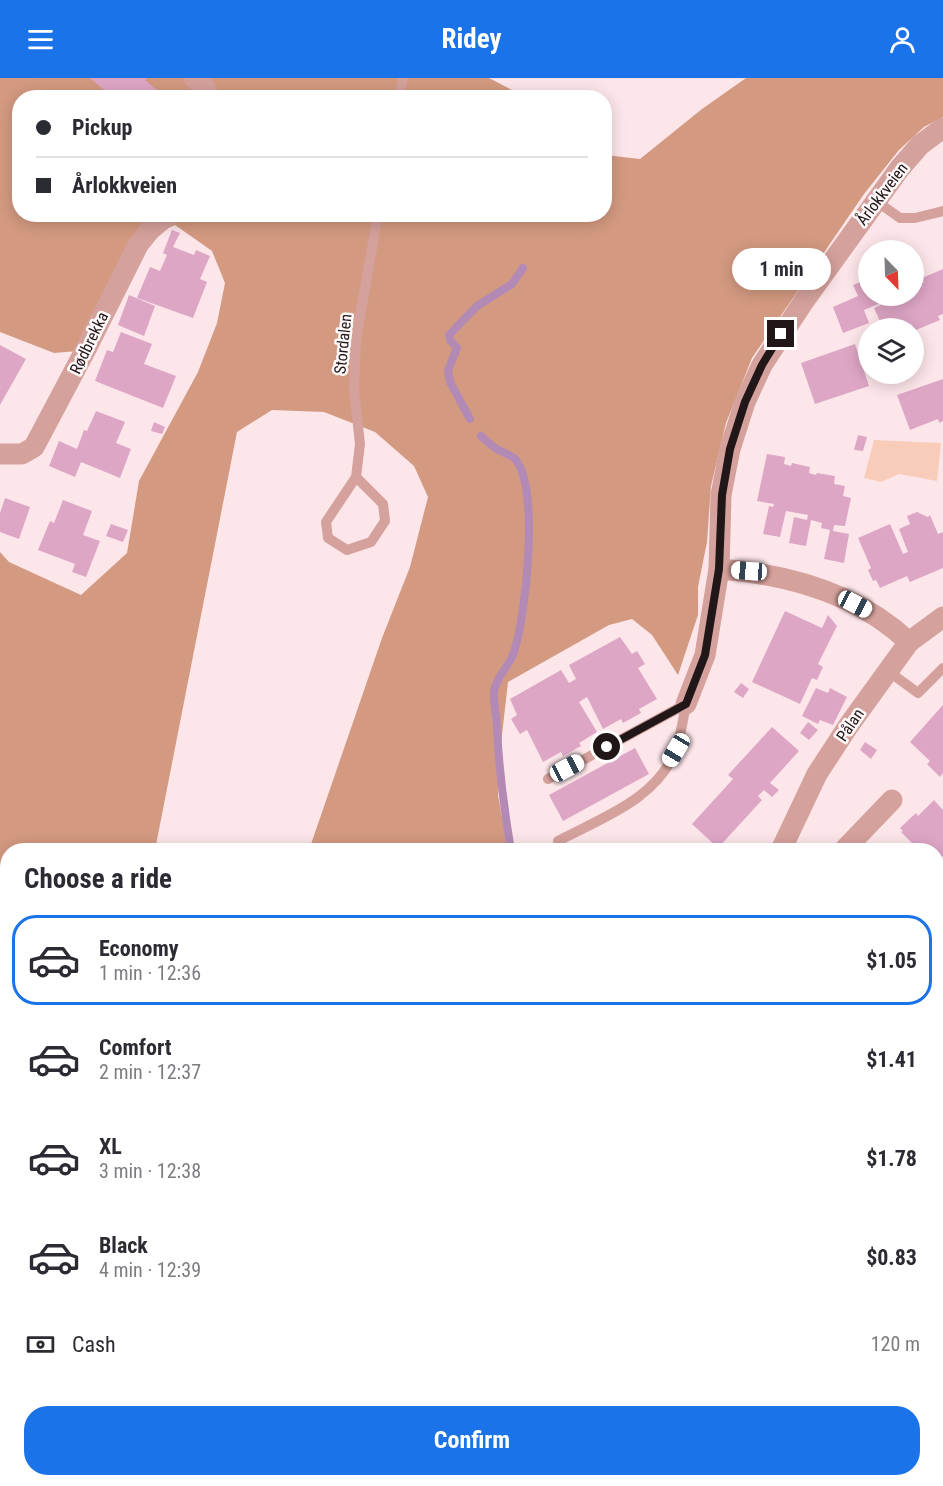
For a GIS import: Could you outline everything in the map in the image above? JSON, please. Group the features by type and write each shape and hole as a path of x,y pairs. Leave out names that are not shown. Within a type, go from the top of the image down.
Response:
{"street":[{"path":"194,78 206,90"},
{"name":"Årlokkveien","path":"686,704 705,655 719,569 722,495 730,449 745,402 762,365 781,334 876,201 920,145 943,128"},
{"name":"Rødbrekka","path":"0,454 22,454 34,447 138,245 160,222"},
{"path":"719,569 749,571 841,596 892,626 909,642"},
{"name":"Pålan","path":"784,843 817,774 849,724 909,642 943,617"},
{"path":"851,843 892,800"}],"lane":[{"path":"876,201 900,218 915,218 943,211"},
{"name":"Stordalen","path":"356,477 383,504 385,521 371,542 347,550 328,538 326,522 356,477 360,444 354,390 356,339 377,222"},
{"path":"888,671 918,693 943,668"},
{"path":"548,779 686,704"},
{"path":"558,841 640,797 659,779 676,750 686,704"}],"shaded area":[{"path":"0,78 489,78 512,90 12,90 12,222 612,222 612,156 640,159 702,109 746,78 943,78 943,117 924,127 899,150 864,194 752,358 726,423 711,486 707,542 698,587 698,615 678,675 652,635 632,619 609,625 508,682 498,795 507,843 311,843 382,638 410,567 428,497 414,466 375,432 324,412 272,410 237,432 156,843 0,843 0,552 9,562 81,595 127,553 139,481 198,372 217,323 225,283 212,251 175,225 150,236 78,351 54,353 0,332"},
{"path":"874,440 941,443 937,481 899,474 881,482 864,478"}],"building":[{"path":"90,78 147,78 145,80 157,90 104,90"},
{"path":"172,230 180,233 173,247 194,255 196,250 210,256 200,279 207,282 193,318 137,298 150,267 160,271 167,255 163,253"},
{"path":"943,269 943,314 938,316 940,320 924,327 924,318 878,318 874,308 878,306 924,306 924,277"},
{"path":"858,283 858,296 853,285"},
{"path":"129,295 155,306 144,336 118,325"},
{"path":"858,296 858,306 874,306 864,310 867,318 858,318 858,327 843,333 833,307"},
{"path":"121,332 152,344 144,364 176,376 163,408 95,381 107,350 113,352"},
{"path":"855,344 858,353 858,384 868,384 869,386 815,404 801,363"},
{"path":"0,345 26,359 0,405"},
{"path":"943,379 943,421 939,423 938,419 910,430 897,395"},
{"path":"96,411 125,422 116,443 131,449 120,478 81,462 75,477 49,466 59,441 77,449 84,430 87,431"},
{"path":"154,422 165,427 162,434 151,431"},
{"path":"858,435 867,437 863,451 854,450"},
{"path":"767,454 785,457 784,464 791,466 792,463 810,467 809,473 835,476 834,484 845,486 843,496 851,498 845,526 834,525 833,531 849,534 844,563 824,559 830,530 821,528 822,523 811,520 806,546 789,543 794,517 807,520 808,515 786,511 780,537 763,534 769,506 773,507 774,504 757,501"},
{"path":"5,498 30,507 19,539 0,532 0,513"},
{"path":"63,500 92,511 83,535 100,541 86,577 72,572 75,564 38,550 50,521 54,523"},
{"path":"917,512 928,517 930,515 938,534 943,532 943,568 910,582 907,576 880,588 876,580 873,581 868,570 871,568 858,538 890,524 903,554 908,552 899,529 910,524 907,516"},
{"path":"111,524 128,530 123,542 106,536"},
{"path":"785,611 822,628 828,615 837,626 818,664 823,667 817,680 812,678 800,704 752,682"},
{"path":"620,637 632,654 637,651 645,664 638,668 657,699 639,709 641,713 623,723 621,719 603,729 587,697 579,702 597,732 579,743 581,746 563,756 561,752 543,762 527,730 520,734 511,719 517,715 510,699 561,670 569,683 576,679 569,665"},
{"path":"741,683 749,689 743,698 734,692"},
{"path":"816,688 828,693 830,688 847,697 833,725 820,720 818,724 802,716"},
{"path":"943,705 943,773 940,777 927,764 930,761 910,742"},
{"path":"808,722 818,730 809,740 800,733"},
{"path":"772,727 799,751 770,783 779,790 772,797 764,790 758,796 762,800 723,843 713,843 692,824 733,779 728,775"},
{"path":"865,742 877,750 871,759 860,750"},
{"path":"635,748 649,774 563,821 549,795"},
{"path":"934,800 943,810 943,843 912,843 901,832 903,831 900,828 916,813 918,816"}],"waterway":[{"path":"470,419 450,382 448,370 457,348 449,335 477,306 512,284 523,268"},
{"path":"481,436 495,448 515,459 523,474 529,523 526,582 519,635 514,652 497,681 494,692 500,774 510,843"}],"route":[{"path":"607,747 686,704 705,655 719,569 722,495 730,449 745,402 762,365 781,334"}]}
